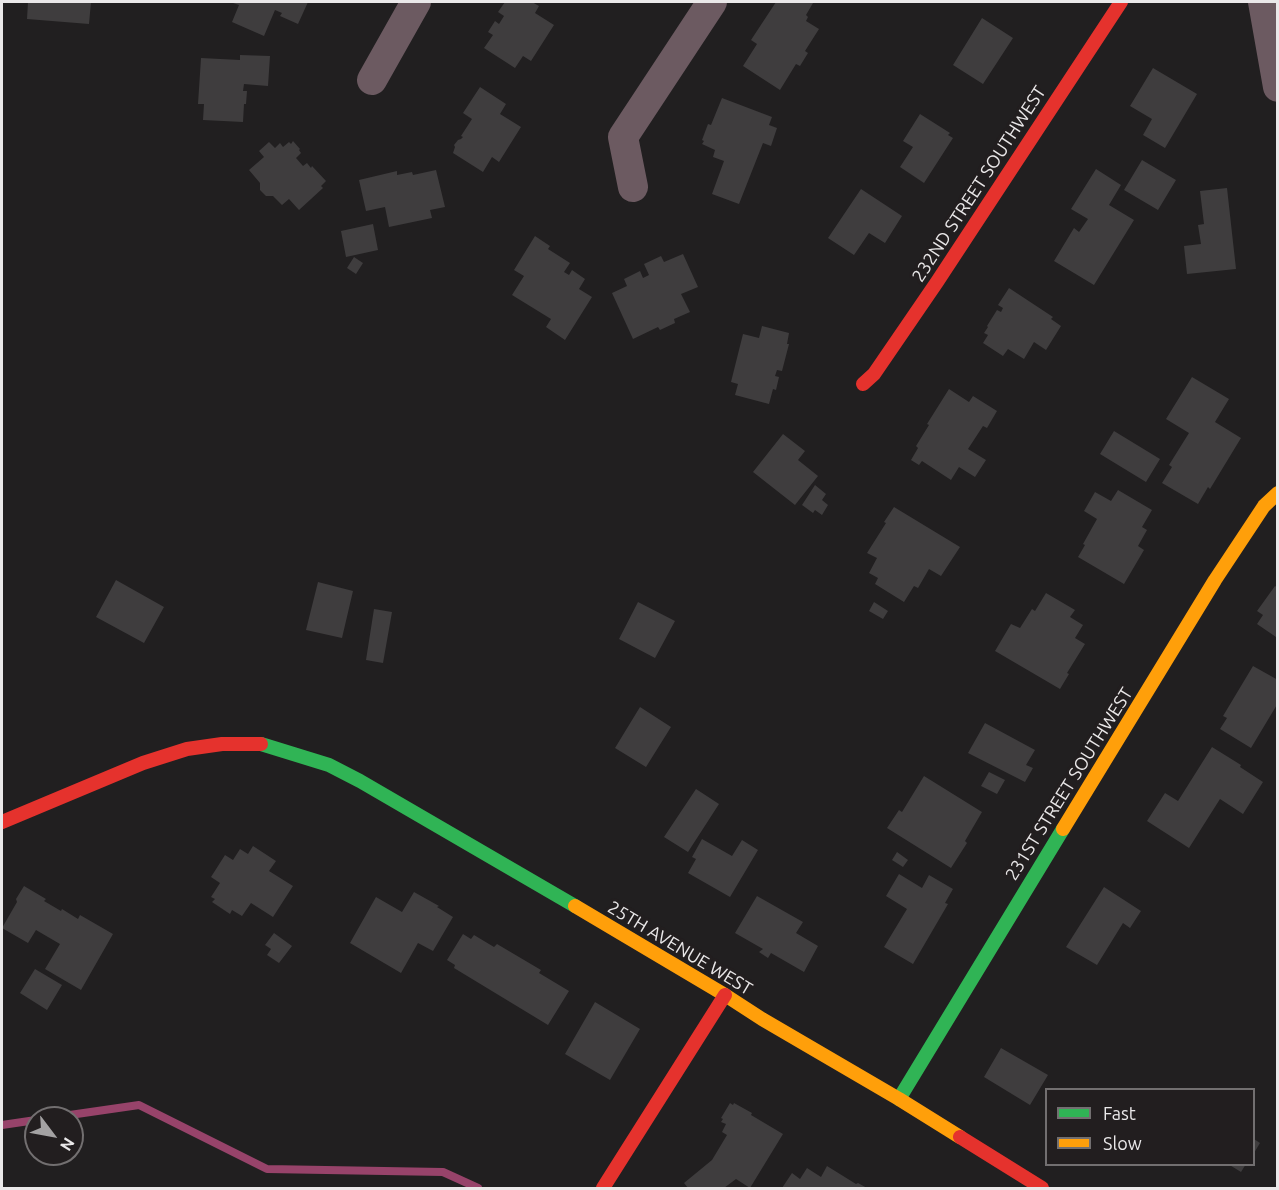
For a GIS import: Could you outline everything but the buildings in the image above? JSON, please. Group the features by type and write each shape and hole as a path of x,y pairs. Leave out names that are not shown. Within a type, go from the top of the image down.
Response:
{"street":[{"path":"372,80 416,2"},
{"path":"633,187 622,137 712,2"},
{"name":"232ND STREET SOUTHWEST","path":"863,384 874,374 937,282 1121,2"},
{"path":"1263,2 1278,87"},
{"name":"231ST STREET SOUTHWEST","path":"898,1099 1215,580 1264,506 1278,493"},
{"name":"25TH AVENUE WEST","path":"2,822 143,763 187,748 222,744 260,744 329,765 461,839 725,995 1042,1188"},
{"path":"603,1188 725,995"}],"waterway":[{"path":"84,1113 139,1105 267,1169 443,1172 478,1188"},
{"path":"2,1125 24,1122"}],"traffic: fast":[{"path":"261,744 329,765 575,906"},
{"path":"899,1099 1063,829"}],"traffic: slow":[{"path":"1063,829 1215,580 1264,506 1278,493"},
{"path":"575,906 960,1137"}],"traffic: jam":[{"path":"863,384 874,374 937,282 1121,2"},
{"path":"2,822 143,763 187,749 222,744 261,744"},
{"path":"603,1188 725,995"},
{"path":"960,1137 1042,1188"}]}
